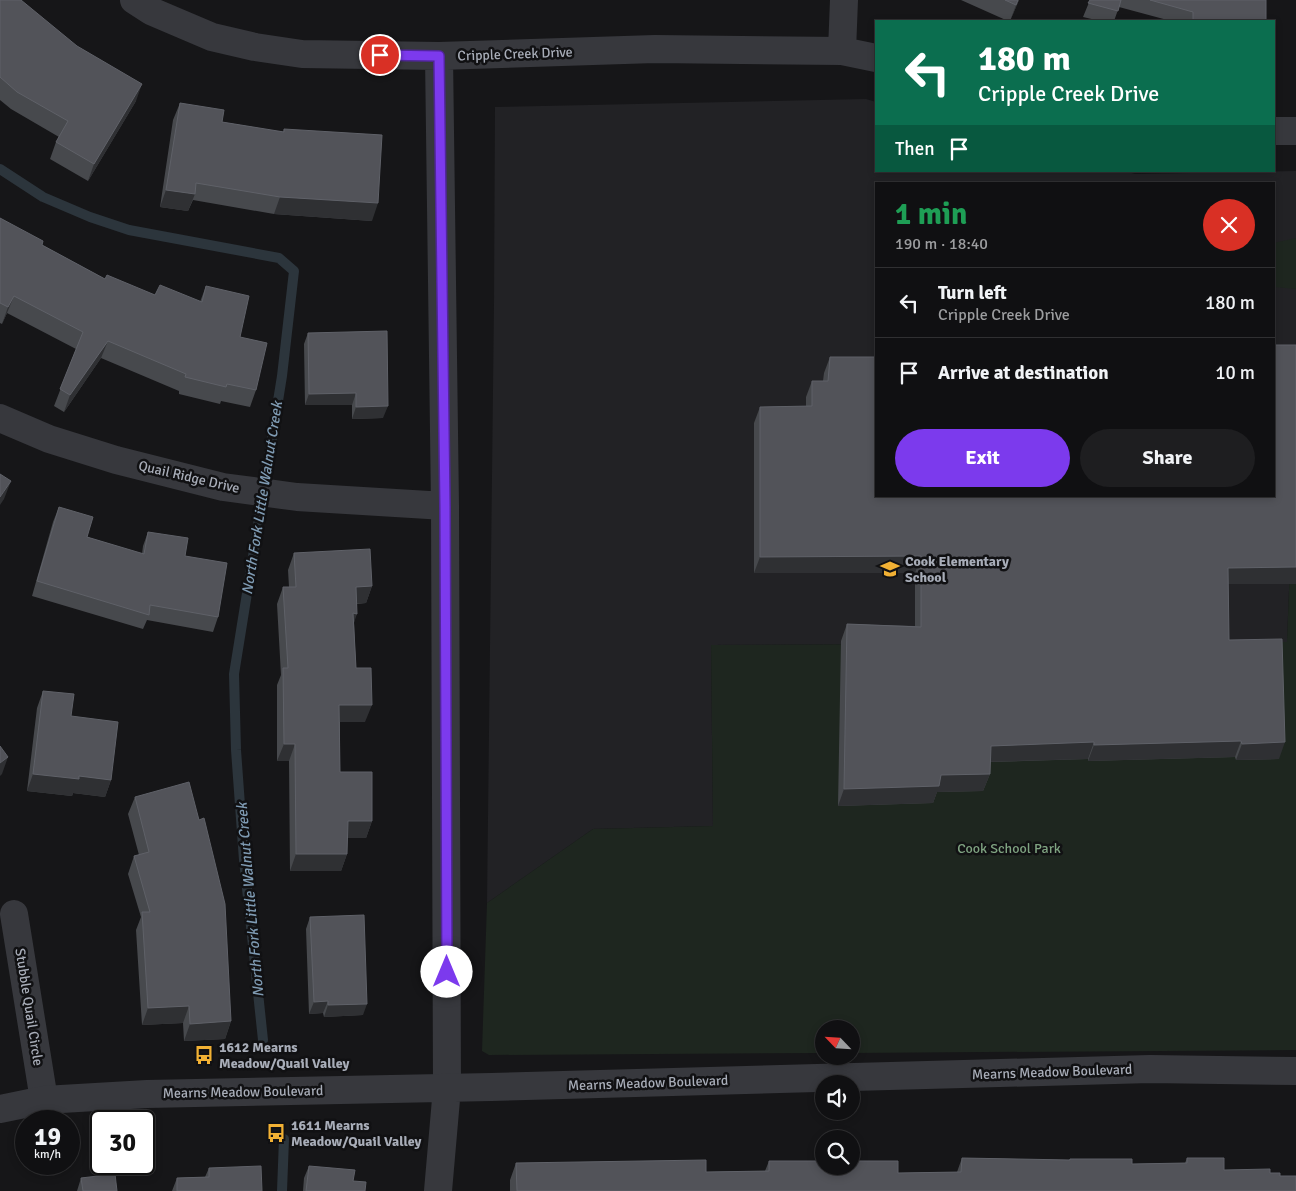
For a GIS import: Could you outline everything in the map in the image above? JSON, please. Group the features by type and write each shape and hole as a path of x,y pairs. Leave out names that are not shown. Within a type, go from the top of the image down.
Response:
{"street":[{"path":"842,51 844,0"},
{"name":"Cripple Creek Drive","path":"147,4 212,37 255,47 302,54 439,56 655,49 842,51 875,58"},
{"path":"438,1191 447,1088 445,506 439,56"},
{"path":"1275,131 1296,131"},
{"name":"Quail Ridge Drive","path":"0,418 49,439 116,460 223,487 297,497 445,506"},
{"name":"Stubble Quail Circle","path":"14,914 44,1100"},
{"name":"Mearns Meadow Boulevard","path":"0,1109 44,1100 147,1094 1150,1069 1296,1071"}],"shaded area":[{"name":"Cook Elementary School","path":"866,99 875,102 875,172 1128,172 1135,174 1296,171 1296,410 1287,642 711,645 713,826 593,829 487,903 495,107"}],"green space":[{"path":"1296,238 1296,289 1275,287 1275,243"},
{"name":"Cook School Park","path":"1296,410 1296,1050 860,1053 860,1020 815,1020 815,1053 489,1055 482,1051 487,903 593,829 713,826 711,645 1287,642"}],"building":[{"path":"0,0 21,0 77,46 142,84 94,164 56,142 68,121 17,92 0,77"},
{"path":"1005,0 1018,0 1016,5"},
{"path":"1090,0 1121,0 1118,11 1088,3"},
{"path":"1150,0 1266,0 1266,20 1193,20 1193,12"},
{"path":"180,103 224,110 222,122 284,132 284,129 382,135 378,203 280,197 196,183 195,194 166,190"},
{"path":"0,218 43,241 42,245 105,279 107,275 155,295 160,285 202,302 206,286 249,296 240,337 267,343 256,390 227,384 226,387 185,377 186,374 108,341 70,395 60,389 83,332 14,296 8,307 0,303"},
{"path":"387,331 388,406 356,407 356,393 309,394 308,333"},
{"path":"1275,345 1296,345 1296,567 1228,568 1229,640 1282,639 1285,742 1242,744 1241,741 1094,745 1094,742 991,746 990,774 941,775 939,786 844,789 847,624 921,627 921,556 760,557 760,407 812,406 812,381 828,381 830,357 875,357 875,497 1275,497"},
{"path":"0,474 11,481 0,497"},
{"path":"59,507 93,517 87,537 144,554 148,532 188,538 185,556 227,563 218,617 150,605 149,615 37,581"},
{"path":"370,549 372,586 356,587 357,614 353,613 356,668 371,668 372,705 339,705 340,772 372,772 372,821 348,821 347,854 296,854 295,744 284,744 283,668 288,668 283,587 296,587 294,553"},
{"path":"43,691 74,694 71,716 118,722 111,780 79,776 79,779 33,774"},
{"path":"0,746 8,757 0,763"},
{"path":"189,782 199,820 204,818 225,904 231,1021 190,1024 189,1006 148,1008 142,912 150,912 134,856 149,852 135,797"},
{"path":"364,915 367,1004 328,1005 328,1001 314,1002 310,917"},
{"path":"962,1158 1132,1159 1132,1164 1187,1163 1187,1158 1224,1158 1224,1170 1270,1169 1270,1173 1280,1173 1280,1176 1296,1176 1296,1191 517,1191 516,1163 706,1160 706,1172 769,1171 769,1161 815,1161 815,1175 860,1175 860,1161 898,1161 898,1173 961,1172"},
{"path":"261,1166 262,1191 177,1191 177,1178 209,1177 209,1168"},
{"path":"309,1166 355,1170 353,1181 366,1182 365,1191 306,1191"},
{"path":"115,1175 117,1191 83,1191 81,1178"}],"waterway":[{"name":"North Fork Little Walnut Creek","path":"0,169 43,197 90,217 129,230 279,258 294,271 282,376 234,674 236,750 244,860 263,1040"},
{"name":"North Fork Little Walnut Creek","path":"282,1191 284,1139"}],"place":[{"name":"Cook Elementary School","path":"890,569"},
{"name":"1612 Mearns Meadow/Quail Valley","path":"204,1055"},
{"name":"1611 Mearns Meadow/Quail Valley","path":"276,1133"}],"route":[{"path":"380,55 439,56 445,506 447,972"}]}
